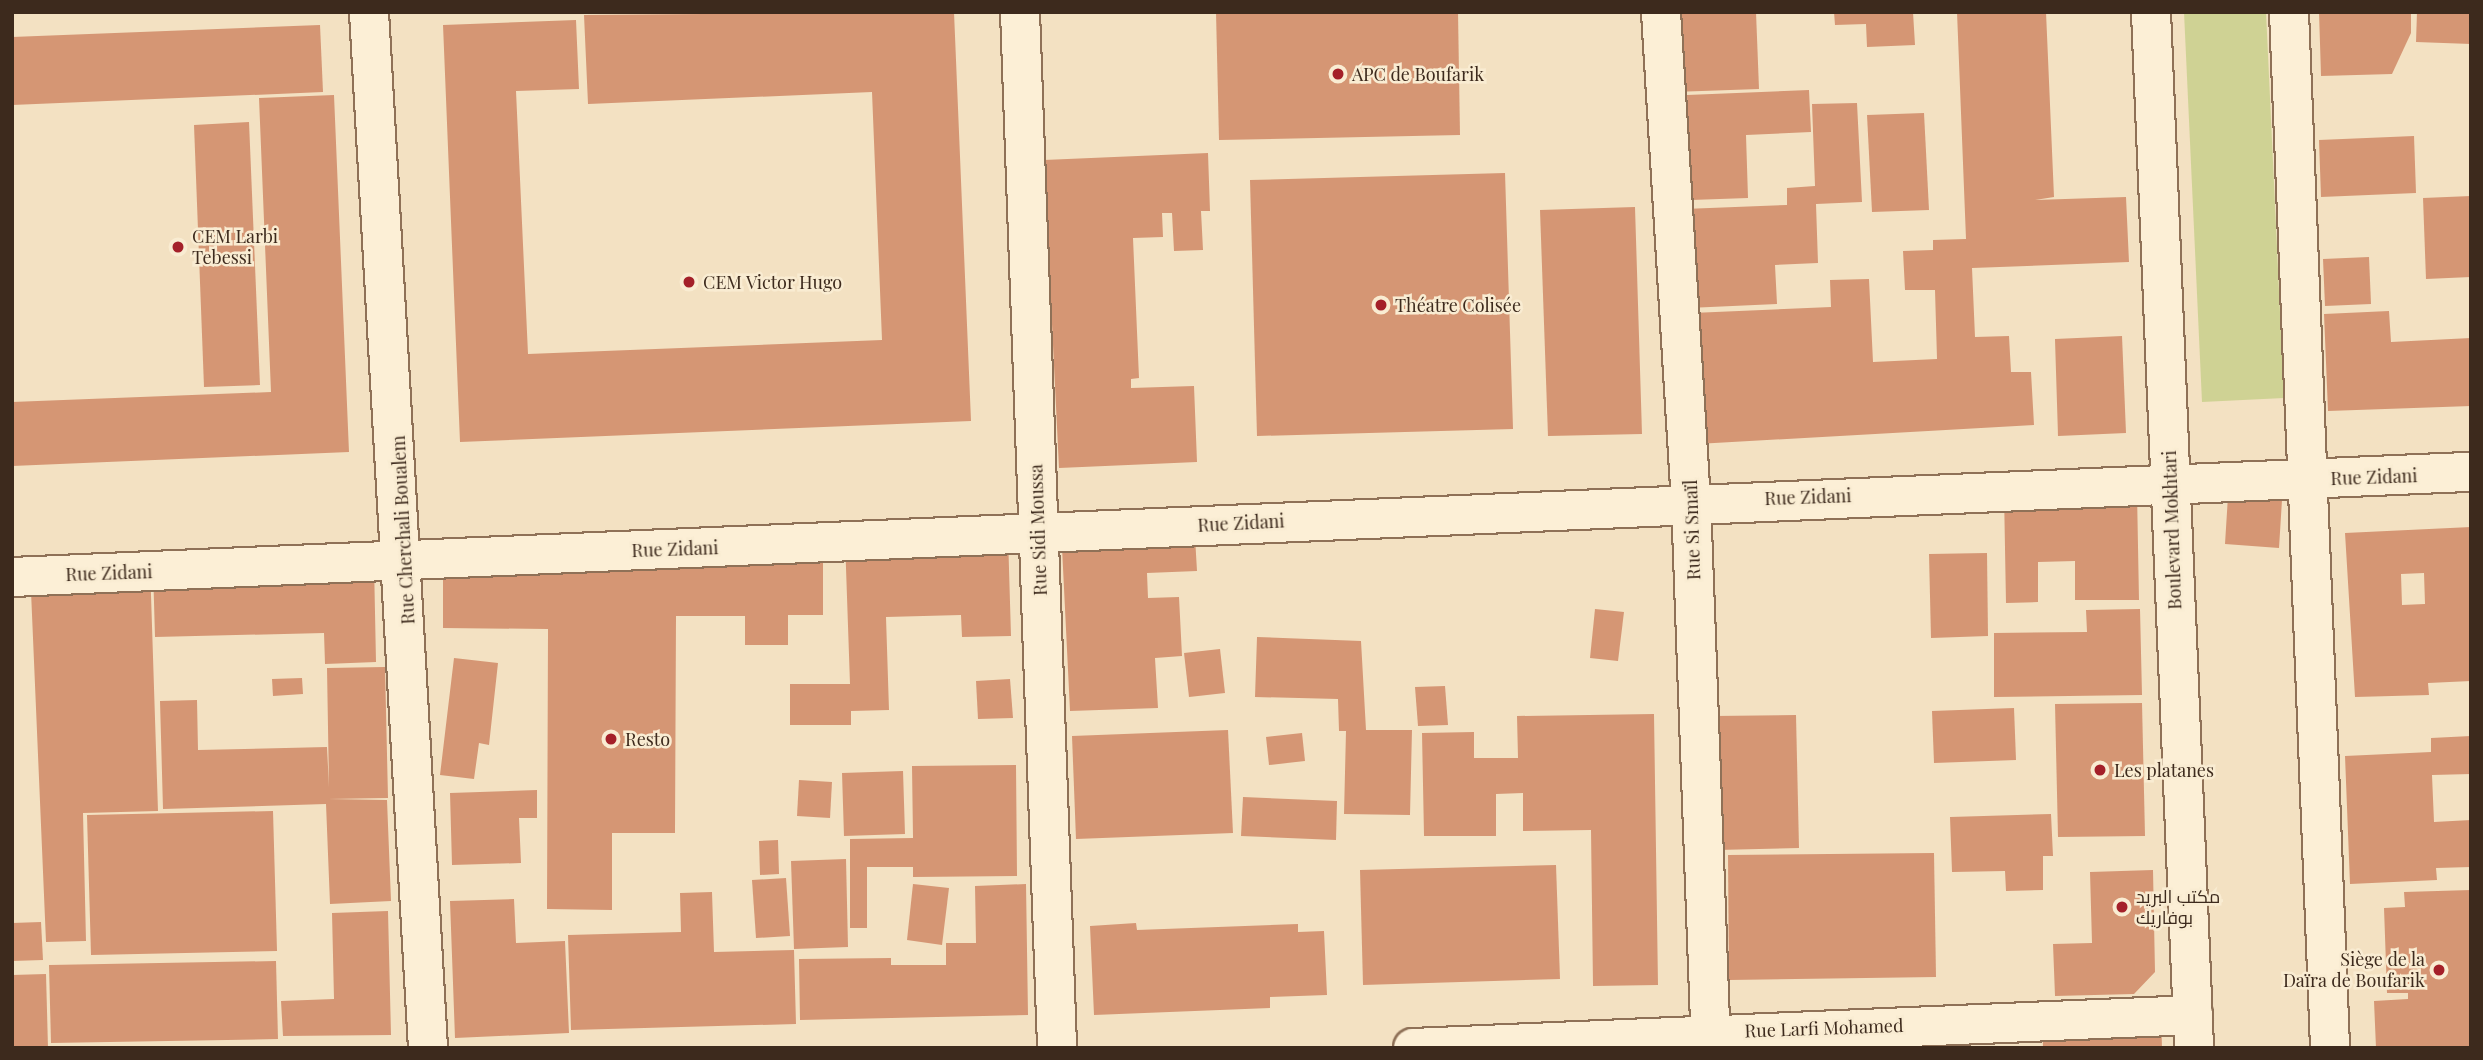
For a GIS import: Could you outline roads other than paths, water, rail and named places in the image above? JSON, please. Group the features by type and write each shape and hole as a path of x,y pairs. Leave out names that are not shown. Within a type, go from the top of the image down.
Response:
{"street":[{"name":"Rue Cherchali Boualem","path":"369,12 405,561 428,1048"},
{"name":"Rue Sidi Moussa","path":"1020,12 1057,1048"},
{"name":"Rue Si Smaïl","path":"1661,12 1691,501 1710,1040"},
{"name":"Boulevard Mokhtari","path":"2151,12 2193,1032"},
{"path":"2289,12 2330,1048"},
{"name":"Rue Zidani","path":"12,577 1039,533 1691,501 2171,486 2471,472"},
{"name":"Rue Larfi Mohamed","path":"1413,1048 2193,1032"}],"place":[{"name":"APC de Boufarik","path":"1338,74"},
{"name":"CEM Larbi Tebessi","path":"178,247"},
{"name":"CEM Victor Hugo","path":"689,282"},
{"name":"Théatre Colisée","path":"1381,305"},
{"name":"Resto","path":"611,739"},
{"name":"Les platanes","path":"2100,770"},
{"name":"مكتب البريد بوفاريك","path":"2122,907"},
{"name":"Siège de la Daïra de Boufarik","path":"2439,970"}]}
